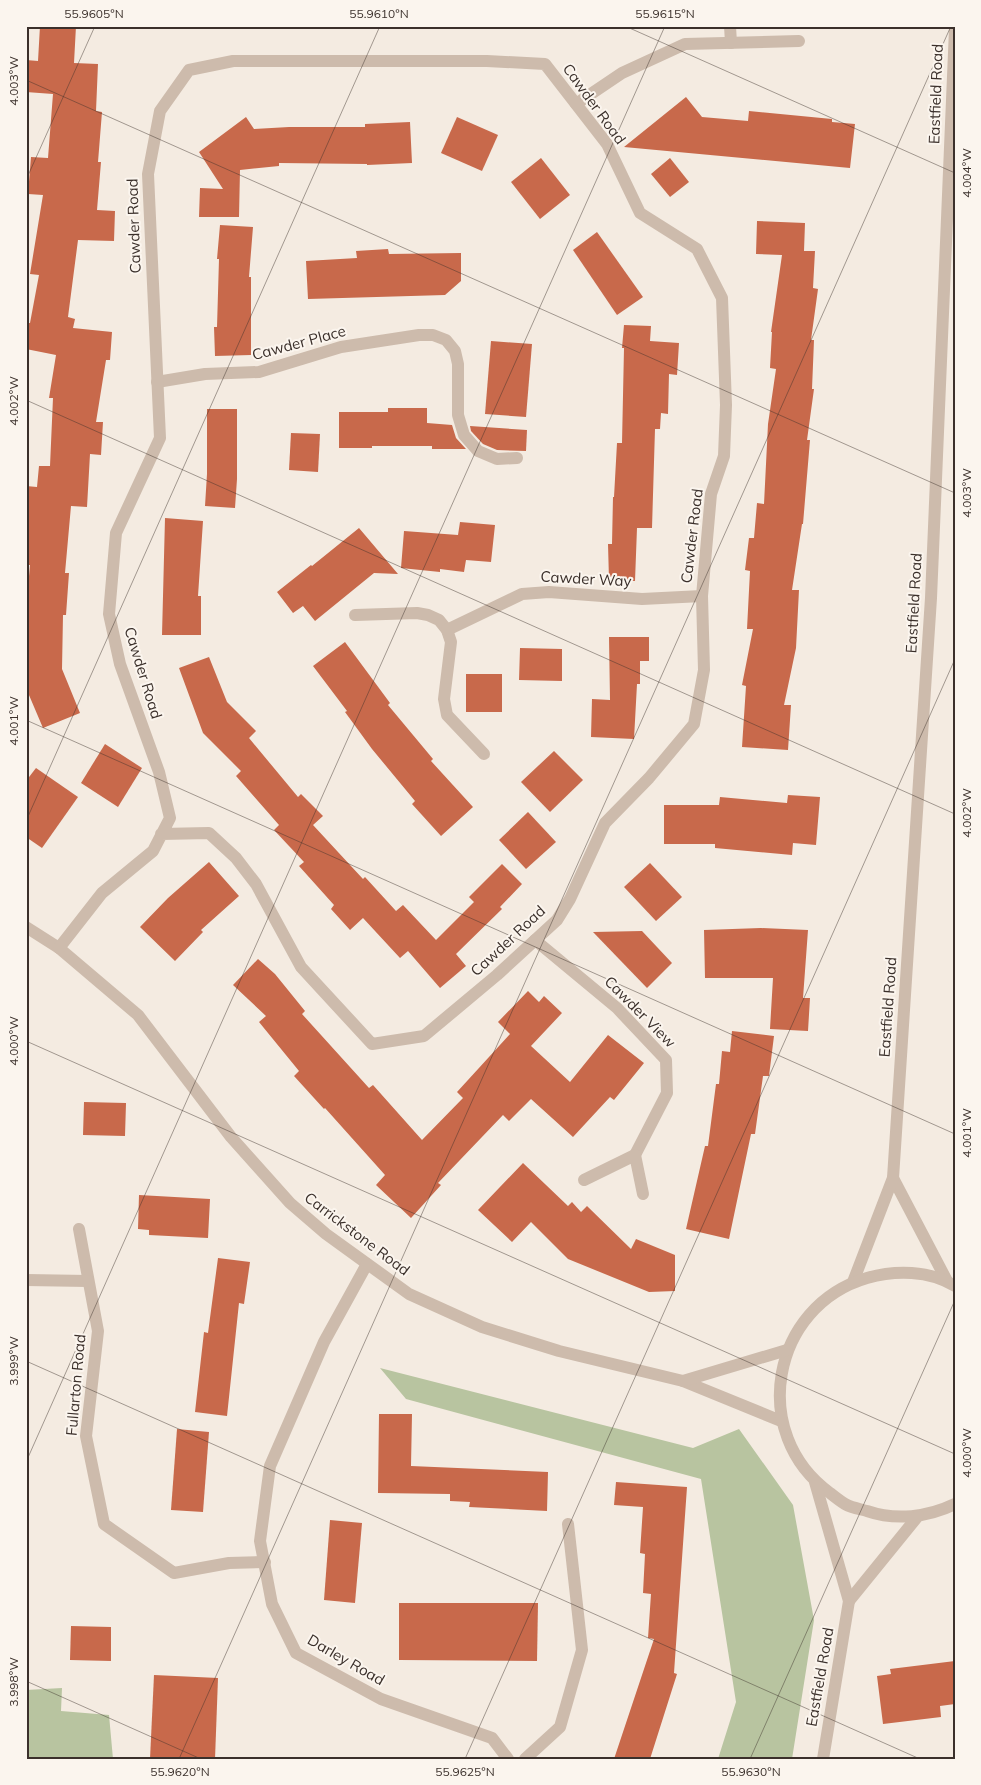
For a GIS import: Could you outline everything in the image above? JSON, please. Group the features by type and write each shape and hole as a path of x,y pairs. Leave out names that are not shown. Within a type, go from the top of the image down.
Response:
{"street":[{"path":"730,26 731,43"},
{"name":"Eastfield Road","path":"853,1282 893,1178 931,598 955,29"},
{"path":"576,104 622,73 685,44 798,42"},
{"name":"Cawder Road","path":"59,948 102,893 153,851 161,834 170,818 159,772 120,664 109,614 116,532 160,438 148,174 160,111 189,70 233,60 486,61 545,64 607,144 640,213 697,249 722,298 726,405 724,456 711,494 702,596 704,670 694,724 649,778 605,823 570,899 557,920 424,1036 372,1044 301,967 256,884 236,858 209,834 161,834"},
{"name":"Cawder Place","path":"157,382 205,374 259,372 341,347 419,335 433,335 446,340 455,351 458,364 458,415 464,435 478,451 497,459 517,458"},
{"name":"Cawder Way","path":"447,630 522,594 550,592 642,599 702,596"},
{"path":"356,615 417,613 440,620 447,630 451,642 444,699 448,714 484,754"},
{"name":"Carrickstone Road","path":"26,927 59,948 138,1015 231,1137 290,1203 326,1234 409,1294 482,1327 559,1351 683,1381 781,1421"},
{"name":"Cawder View","path":"535,940 617,1008 666,1060 667,1093 635,1155"},
{"path":"584,1180 635,1155 643,1194"},
{"path":"893,1178 951,1284"},
{"name":"Fullarton Road","path":"79,1229 98,1331 86,1436 104,1524 174,1573 229,1563 265,1562"},
{"name":"Darley Road","path":"367,1264 324,1342 270,1466 260,1541 272,1604 296,1652 381,1700 492,1738 508,1759"},
{"path":"951,1284 916,1273 884,1274 853,1282 825,1299 803,1322 787,1350 779,1385 781,1421 794,1454 815,1482 845,1504 881,1516 918,1516 942,1510 955,1504"},
{"path":"26,1280 88,1281"},
{"path":"683,1381 787,1350"},
{"name":"Eastfield Road","path":"815,1482 849,1601 823,1759"},
{"name":"Eastfield Road","path":"849,1601 918,1516"},
{"path":"525,1759 560,1727 582,1650 568,1524"}],"green space":[{"path":"380,1368 693,1448 739,1429 793,1505 814,1620 792,1759 718,1759 736,1702 701,1479 406,1399"},
{"path":"62,1688 61,1711 109,1715 113,1759 26,1759 26,1690"}],"building":[{"path":"40,26 76,26 74,63 98,64 96,111 102,112 98,162 101,162 97,210 115,211 114,241 78,240 68,317 75,319 73,328 112,332 110,360 106,360 96,422 103,422 101,455 90,454 87,507 71,506 65,573 69,573 66,615 63,615 62,669 80,713 43,728 26,688 26,609 30,565 26,565 26,486 37,487 39,466 50,466 53,398 49,398 56,355 26,349 26,323 30,323 39,275 30,274 43,195 28,194 31,157 48,158 53,94 26,92 26,60 38,61"},
{"path":"686,97 702,117 748,121 749,111 832,119 832,122 855,124 850,168 624,147"},
{"path":"246,117 254,129 365,127 365,124 410,122 412,163 367,165 279,163 279,166 240,170 239,217 199,217 200,188 223,189 199,152"},
{"path":"457,117 498,135 482,171 441,153"},
{"path":"541,158 570,195 540,219 511,182"},
{"path":"670,158 689,182 670,197 651,174"},
{"path":"757,221 805,223 804,251 815,251 813,288 818,289 811,340 814,340 812,389 814,389 807,440 810,440 803,524 792,590 799,590 796,648 784,705 791,705 788,750 742,747 746,686 742,685 753,629 747,629 750,571 745,570 749,538 754,538 757,503 764,504 768,424 776,369 770,368 771,332 782,255 756,254"},
{"path":"220,225 253,227 249,277 251,277 251,355 215,356 214,327 217,327 219,259 217,259"},
{"path":"597,232 643,297 617,315 573,250"},
{"path":"388,249 389,254 461,253 461,281 445,295 308,299 306,261 357,258 356,251"},
{"path":"624,325 651,326 650,341 679,343 677,375 669,374 668,414 661,413 660,429 655,429 652,528 637,528 635,581 609,580 608,544 612,544 617,443 622,443 624,348 622,348"},
{"path":"491,341 532,344 526,417 485,414"},
{"path":"388,408 427,408 427,423 452,425 456,438 466,449 432,449 432,446 339,448 339,412 388,412"},
{"path":"207,409 237,409 235,508 205,506"},
{"path":"470,426 527,430 526,451 497,450 483,444 471,431"},
{"path":"291,433 320,434 318,472 289,470"},
{"path":"165,518 203,521 198,596 201,596 201,635 162,635"},
{"path":"460,522 495,525 491,562 466,560 464,572 440,569 440,572 401,568 404,531 458,535"},
{"path":"359,528 398,574 374,573 315,621 303,606 293,613 277,592"},
{"path":"609,637 649,637 649,661 640,661 640,684 637,684 634,739 591,737 592,699 610,700"},
{"path":"345,642 390,703 388,705 433,759 431,761 473,807 441,836 412,804 415,801 372,749 345,712 347,711 313,666"},
{"path":"520,648 562,649 562,681 519,680"},
{"path":"209,657 227,702 256,731 249,738 298,797 301,794 323,816 313,825 363,879 365,877 396,911 403,905 436,940 474,902 469,897 502,864 522,884 500,907 502,909 456,954 466,966 440,988 408,951 400,958 363,918 350,930 331,909 334,905 299,866 304,862 274,830 279,825 236,776 241,771 203,733 179,668"},
{"path":"466,674 502,674 502,712 466,712"},
{"path":"105,744 142,768 118,807 81,783"},
{"path":"554,751 583,780 550,812 521,782"},
{"path":"36,768 78,797 42,848 26,837 26,781"},
{"path":"788,795 820,797 816,845 793,843 792,855 715,848 715,844 664,844 664,805 719,805 720,797 787,803"},
{"path":"528,812 556,842 526,869 499,840"},
{"path":"209,862 239,896 201,930 203,932 175,961 140,927 168,898"},
{"path":"650,863 682,897 656,921 624,887"},
{"path":"761,928 808,930 803,998 810,998 808,1031 770,1029 773,978 705,978 704,930"},
{"path":"642,931 672,963 647,988 593,932"},
{"path":"258,959 275,974 305,1011 302,1014 369,1088 373,1085 422,1140 463,1098 457,1092 510,1034 498,1022 528,991 539,1002 544,996 562,1013 531,1046 570,1082 608,1035 644,1063 614,1100 610,1097 573,1137 531,1099 509,1121 503,1115 438,1183 441,1185 411,1218 376,1185 385,1175 294,1076 299,1071 259,1022 266,1016 233,985"},
{"path":"732,1031 774,1036 769,1076 763,1076 755,1134 751,1134 729,1239 686,1229 705,1146 708,1146 716,1084 719,1084 722,1051 730,1052"},
{"path":"84,1102 126,1103 125,1136 83,1135"},
{"path":"523,1163 568,1206 572,1202 581,1212 587,1206 631,1249 636,1239 675,1255 675,1291 649,1292 568,1259 531,1222 512,1242 478,1210"},
{"path":"139,1195 210,1199 208,1238 149,1235 149,1230 138,1229"},
{"path":"218,1258 250,1262 244,1304 239,1303 227,1416 195,1412 204,1332 208,1333"},
{"path":"379,1414 412,1414 411,1466 548,1472 547,1511 469,1507 470,1502 450,1501 450,1494 378,1493"},
{"path":"177,1429 209,1432 203,1512 171,1510"},
{"path":"616,1482 687,1487 674,1673 677,1674 650,1759 614,1759 654,1639 648,1638 651,1594 643,1593 645,1554 640,1553 643,1507 614,1505"},
{"path":"330,1520 362,1523 355,1603 324,1600"},
{"path":"399,1603 538,1603 537,1661 399,1660"},
{"path":"71,1626 111,1627 111,1661 70,1660"},
{"path":"955,1661 955,1704 940,1706 941,1717 883,1724 877,1676 891,1674 890,1669"},
{"path":"154,1675 218,1678 215,1759 150,1759"}]}
